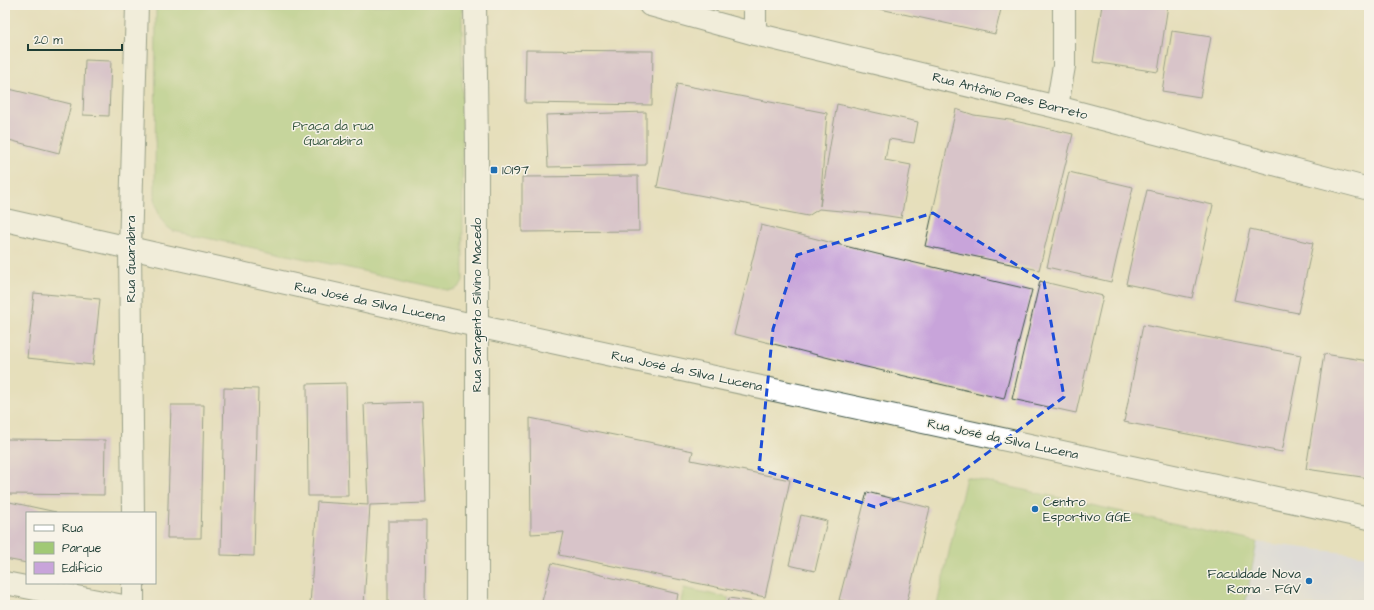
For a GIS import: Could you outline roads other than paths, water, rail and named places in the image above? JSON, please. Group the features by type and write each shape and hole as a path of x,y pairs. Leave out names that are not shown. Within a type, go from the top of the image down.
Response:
{"street":[{"name":"Rua Guarabira","path":"132,512 130,249 137,5"},
{"name":"Rua Sargento Silvino Macedo","path":"475,5 477,605"},
{"name":"Rua Antônio Paes Barreto","path":"650,5 755,34 1056,107 1369,189"},
{"path":"755,5 755,34"},
{"path":"1056,107 1064,66 1064,5"},
{"name":"Rua José da Silva Lucena","path":"5,220 477,326 1369,518"},
{"path":"5,583 118,605"},
{"path":"133,584 133,605"}],"place":[{"name":"10197","path":"494,170"},
{"name":"Centro Esportivo GGE","path":"1035,509"},
{"name":"Faculdade Nova Roma - FGV","path":"1309,581"}],"park label":[{"name":"Praça da rua Guarabira","path":"333,134"}]}
